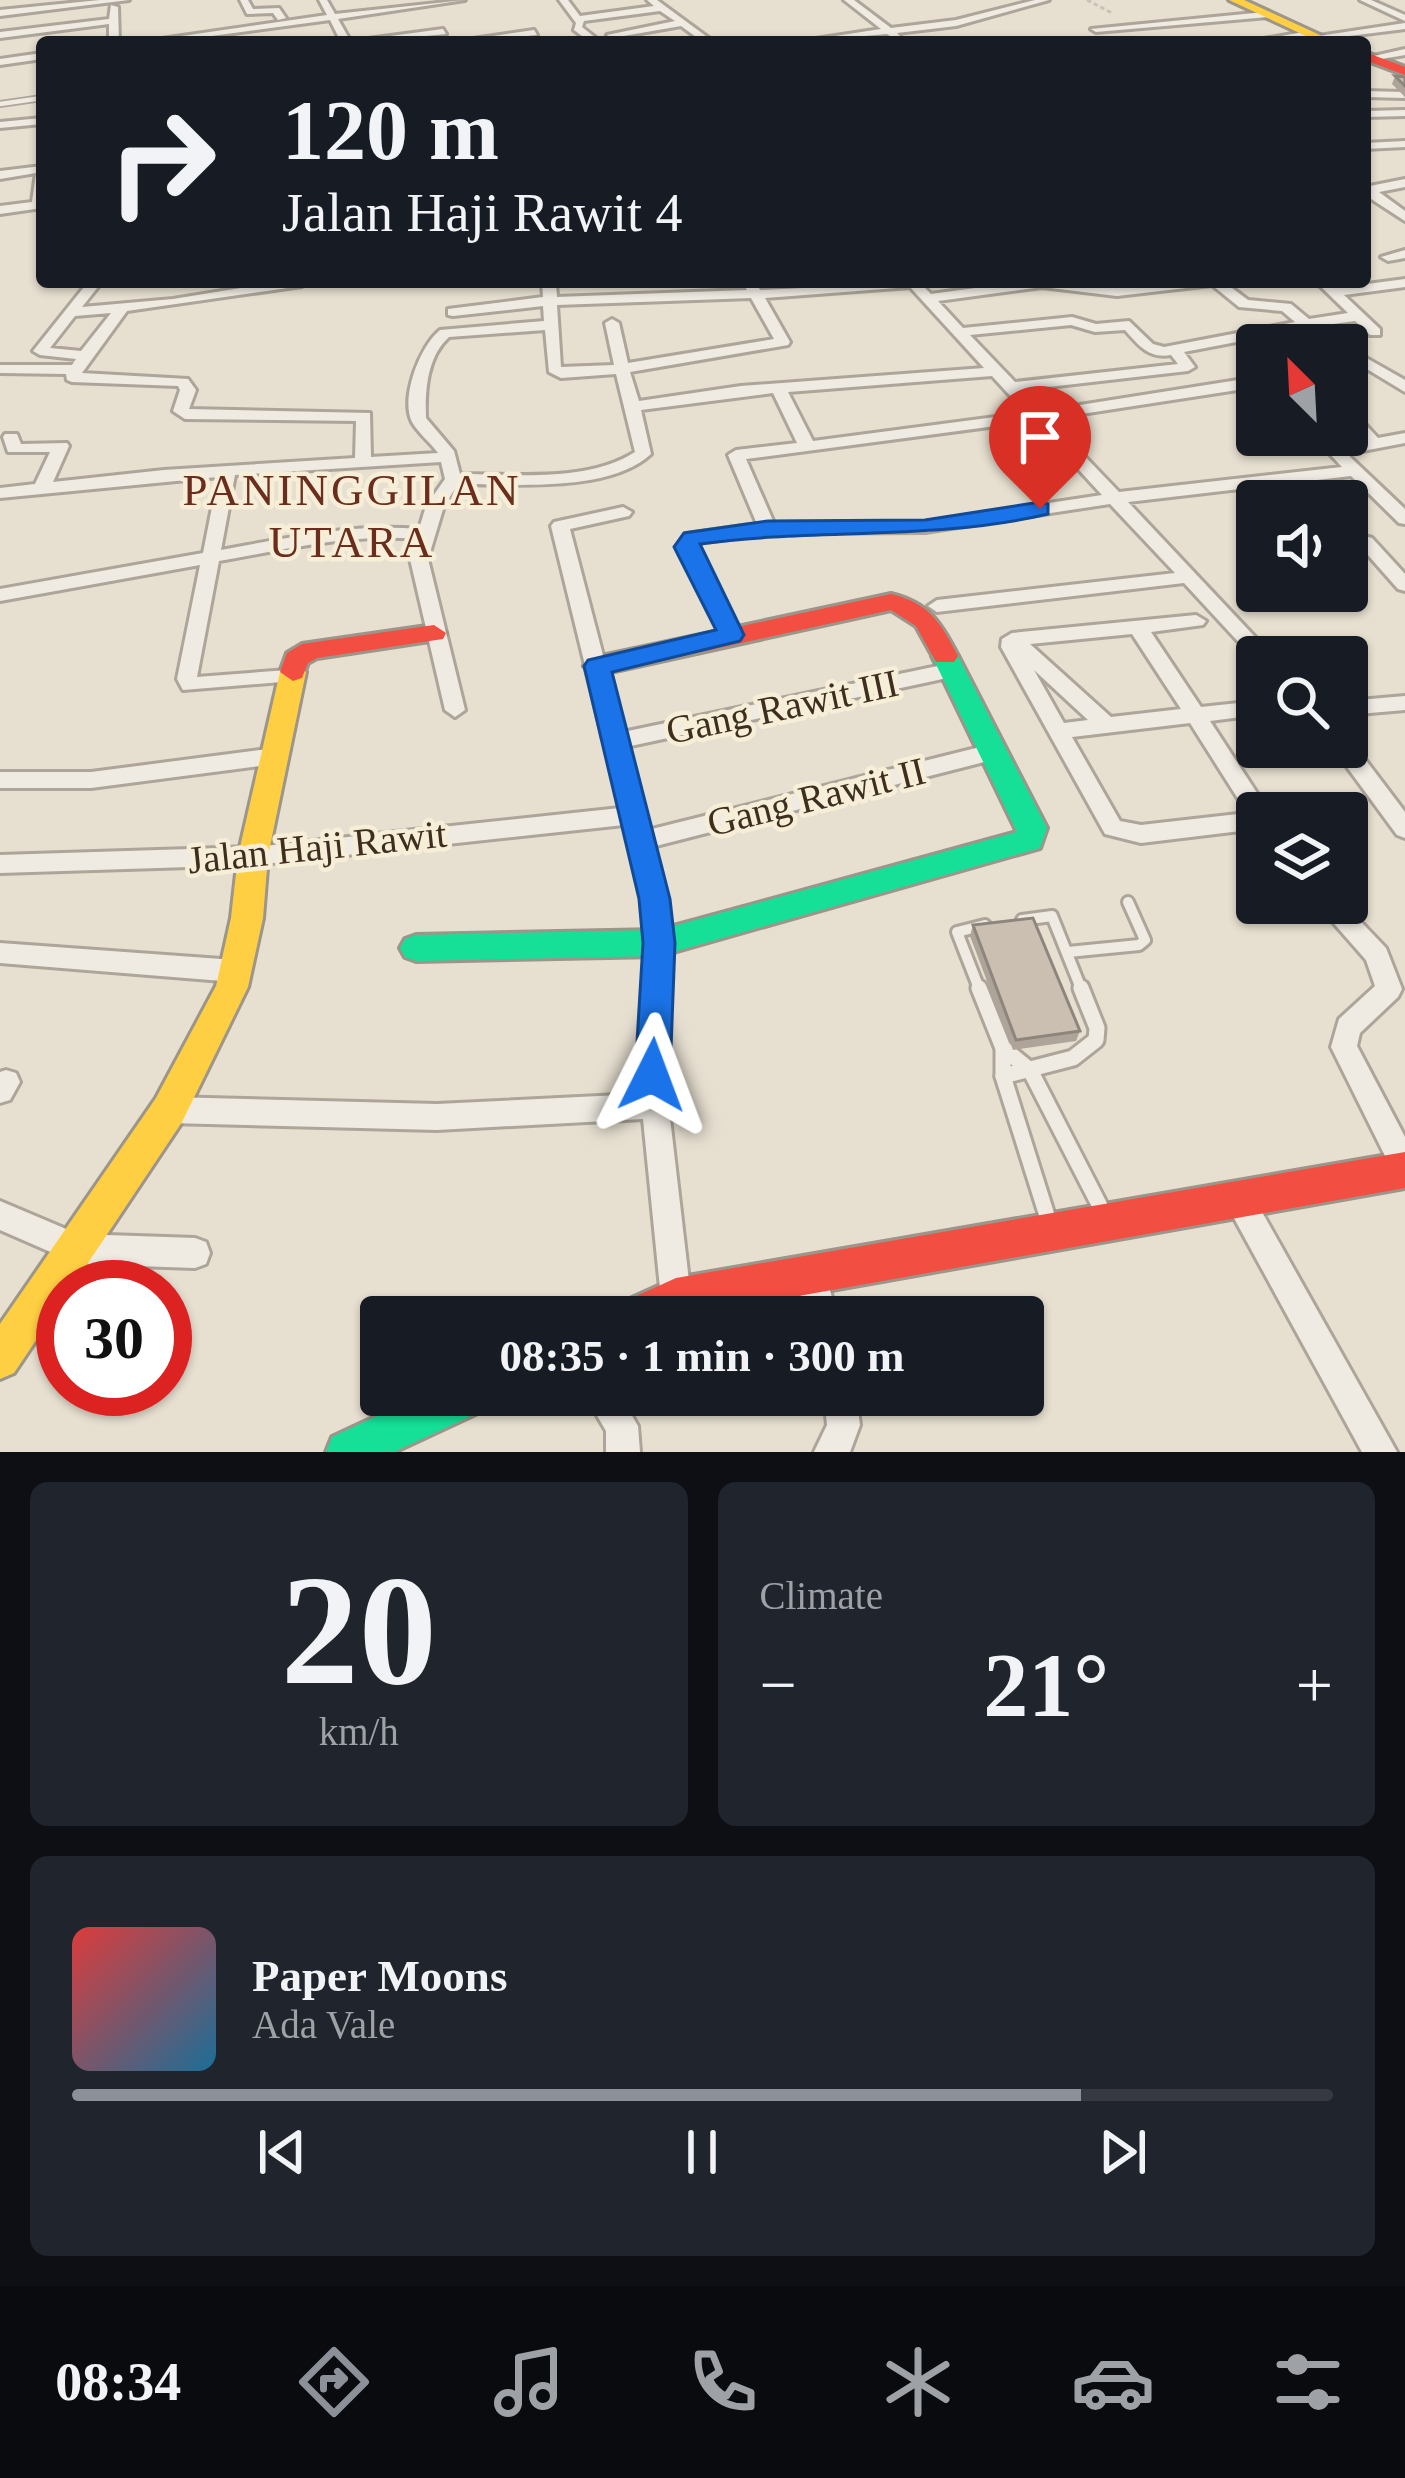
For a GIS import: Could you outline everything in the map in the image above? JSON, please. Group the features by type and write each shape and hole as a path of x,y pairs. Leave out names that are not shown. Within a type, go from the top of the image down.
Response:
{"street":[{"path":"0,13 125,0"},
{"path":"323,0 342,36"},
{"path":"191,36 461,0"},
{"path":"563,0 581,23 577,28 588,36"},
{"path":"576,19 678,0"},
{"path":"997,2 1042,0"},
{"path":"853,36 1011,13 1042,0"},
{"path":"1235,0 1265,29"},
{"path":"1367,1 1405,0"},
{"path":"113,1 113,36"},
{"path":"1367,1 1405,22"},
{"path":"223,7 245,2 250,12 276,10 284,23"},
{"path":"850,2 866,2"},
{"path":"850,2 894,36"},
{"path":"997,2 1011,13"},
{"path":"413,3 447,36"},
{"path":"656,4 700,36"},
{"path":"383,10 395,29"},
{"path":"0,35 113,21"},
{"path":"1329,36 1405,22"},
{"path":"612,35 682,23"},
{"path":"1096,29 1265,29 1306,36"},
{"path":"236,30 240,36"},
{"path":"413,36 443,32"},
{"path":"514,36 534,33"},
{"path":"1371,57 1405,52"},
{"path":"0,62 36,57"},
{"path":"1371,59 1404,83"},
{"path":"1371,92 1404,83"},
{"path":"1371,114 1405,113"},
{"path":"0,125 36,122"},
{"path":"1371,146 1405,144"},
{"path":"0,160 0,175 36,170"},
{"path":"1371,194 1405,217"},
{"path":"0,210 36,205"},
{"path":"1388,257 1405,254"},
{"path":"1371,285 1405,283"},
{"path":"80,363 40,351 91,288"},
{"path":"173,303 177,288"},
{"path":"73,312 265,288"},
{"path":"549,288 556,372 620,369 783,342 753,288"},
{"path":"453,312 737,288"},
{"path":"919,288 1244,636"},
{"path":"928,298 1020,288"},
{"path":"1094,288 1117,292 1155,288"},
{"path":"1221,288 1244,304 1286,307 1306,324 1359,316"},
{"path":"1330,288 1375,332"},
{"path":"122,308 73,378 183,382 188,390 181,411 185,414 364,416 363,464"},
{"path":"961,332 1072,321 1095,328 1129,325 1153,350 1236,338"},
{"path":"453,479 539,478 627,464 643,454 636,406 620,369 612,323"},
{"path":"453,479 444,447 418,419 427,357 436,338 468,328 550,325"},
{"path":"1012,387 1188,367 1175,350"},
{"path":"0,369 80,363"},
{"path":"1368,364 1405,387"},
{"path":"636,406 778,388 997,370"},
{"path":"768,528 736,455 1236,385"},
{"path":"778,388 806,444"},
{"path":"11,437 14,449 61,446 42,487"},
{"path":"1368,437 1376,445"},
{"path":"1405,438 1336,449 1405,519"},
{"path":"0,493 164,475 446,457"},
{"path":"731,635 685,543 692,538 768,528 925,527 1114,498 1353,471"},
{"path":"226,474 190,685 294,674"},
{"path":"453,479 435,506 419,559 455,710"},
{"path":"623,512 560,526 636,828 659,943 655,1106 676,1296"},
{"path":"0,596 363,533 426,535"},
{"path":"1368,544 1405,585"},
{"path":"937,606 1189,577"},
{"path":"416,948 659,943 1030,840 1032,828 923,614 914,606 891,602 597,666"},
{"path":"1012,639 1196,621"},
{"path":"1137,626 1242,792"},
{"path":"0,1359 169,1110 232,987 247,919 253,856 296,659 311,650 434,633"},
{"path":"1012,639 1106,725"},
{"path":"1012,639 1011,647 1102,818 1113,828 1141,834 1236,820"},
{"name":"Gang Rawit III","path":"613,742 952,670"},
{"path":"1368,706 1405,703"},
{"path":"1057,731 1236,710"},
{"name":"Gang Rawit II","path":"636,828 992,752"},
{"path":"0,780 91,780 276,756"},
{"path":"1360,768 1404,825"},
{"name":"Jalan Haji Rawit","path":"0,865 253,856 636,828"},
{"path":"688,1296 1405,1168 1344,1047 1348,1027 1389,989 1377,956 1347,924"},
{"path":"0,953 235,971"},
{"path":"169,1110 437,1117 655,1106"},
{"path":"1239,1199 1380,1452"},
{"path":"0,1215 78,1250 195,1253"},
{"path":"811,1275 816,1296"},
{"path":"347,1452 424,1416"},
{"path":"615,1416 622,1426 623,1452"},
{"path":"831,1452 842,1438 845,1416"}],"lane":[{"path":"0,104 36,99"},
{"path":"1068,952 1126,948 1145,940 1128,902"},
{"path":"1003,1076 1073,1058 1096,1040 1097,1028 1052,916 957,932 1003,1048 1003,1076 1052,1231"},
{"path":"1003,1048 1030,1070 1109,1223"}],"path":[{"path":"1087,0 1112,13"}],"building":[{"path":"1033,918 1080,1031 1016,1040 973,925"}],"traffic: fast":[{"path":"416,948 659,943 1030,840 1032,828 945,656"},
{"path":"347,1452 424,1416"}],"traffic: slow":[{"path":"1235,0 1316,36"},
{"path":"0,1359 169,1110 232,987 247,918 253,856 293,672"}],"traffic: jam":[{"path":"1371,58 1405,71"},
{"path":"597,666 891,602 919,614 945,656"},
{"path":"293,672 296,659 311,650 434,633"},
{"path":"687,1296 1405,1170"}],"district":[{"name":"PANINGGILAN UTARA","path":"352,515"}],"route":[{"path":"652,1075 659,943 654,899 597,666 731,635 686,547 692,538 768,528 925,527 1040,509"}]}
